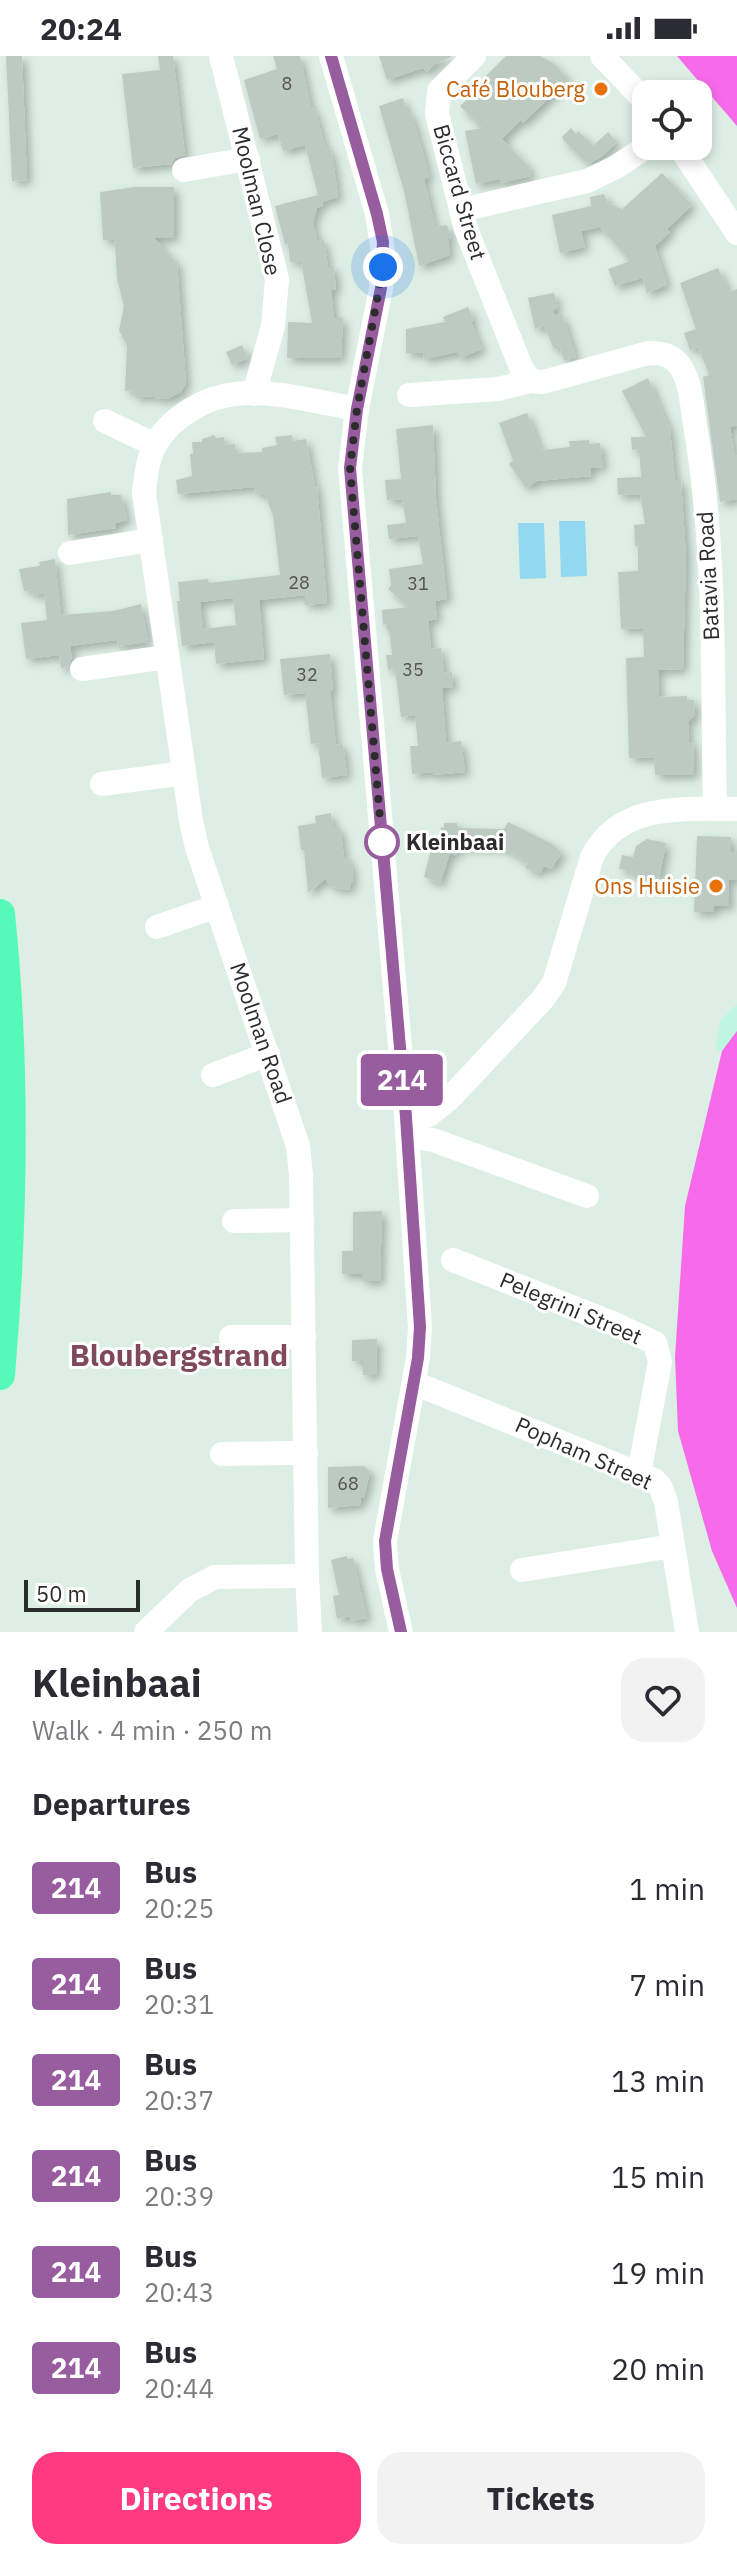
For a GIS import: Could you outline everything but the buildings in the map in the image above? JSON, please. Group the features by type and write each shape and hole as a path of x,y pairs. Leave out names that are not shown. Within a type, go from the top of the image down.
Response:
{"main road":[{"path":"0,914 9,1037 0,1375"}],"street":[{"name":"Moolman Close","path":"221,56 277,279 273,326 254,394"},
{"path":"331,56 383,242 381,288 357,409 351,487 406,1126 420,1327 414,1383 385,1541 387,1569 401,1632"},
{"name":"Biccard Street","path":"474,56 444,84 437,99 437,114 461,210 521,367 530,381"},
{"path":"602,56 632,87"},
{"path":"461,210 587,181 632,156"},
{"path":"184,170 248,159"},
{"path":"688,160 737,233"},
{"name":"Batavia Road","path":"530,381 543,382 648,353 665,353 680,365 689,388 709,542 726,809"},
{"path":"409,395 498,389 530,381"},
{"name":"Moolman Road","path":"310,1632 298,1146 197,848 144,493 146,473 155,445 180,417 220,396 254,394 357,409"},
{"path":"105,421 155,445"},
{"path":"70,553 151,540"},
{"path":"82,669 167,657"},
{"path":"102,784 184,773"},
{"path":"406,1126 429,1115 449,1099 542,1000 554,983 585,877 592,857 604,839 620,825 646,813 726,809"},
{"path":"157,927 217,906"},
{"path":"213,1075 268,1054"},
{"path":"406,1126 426,1138 587,1196"},
{"path":"234,1221 302,1220"},
{"name":"Pelegrini Street","path":"453,1260 655,1343 660,1362 639,1473"},
{"path":"231,1337 304,1337"},
{"name":"Popham Street","path":"414,1383 654,1480 664,1493 687,1632"},
{"path":"222,1454 306,1453"},
{"path":"522,1570 673,1546"},
{"path":"146,1632 190,1590 215,1577 307,1576"}],"sand":[{"path":"737,1004 737,1031 722,1051 715,1050 720,1021"}],"shaded area":[{"path":"677,56 737,56 737,126 712,97 712,80 698,80"},
{"path":"559,521 585,521 587,576 561,577"},
{"path":"518,523 544,523 546,578 520,579"},
{"path":"737,1031 737,1608 712,1551 678,1431 675,1357 685,1206 722,1051"}],"bus line":[{"name":"214","path":"331,56 377,214 383,251 381,288 357,409 350,468 406,1117 420,1327 418,1358 385,1541 387,1569 401,1632"}],"place":[{"name":"Café Blouberg","path":"601,89"},
{"name":"Kleinbaai","path":"382,842"},
{"name":"Ons Huisie","path":"716,886"}],"district":[{"name":"Bloubergstrand","path":"179,1356"}],"route":[{"path":"382,842 350,468 357,409 383,267"}]}
